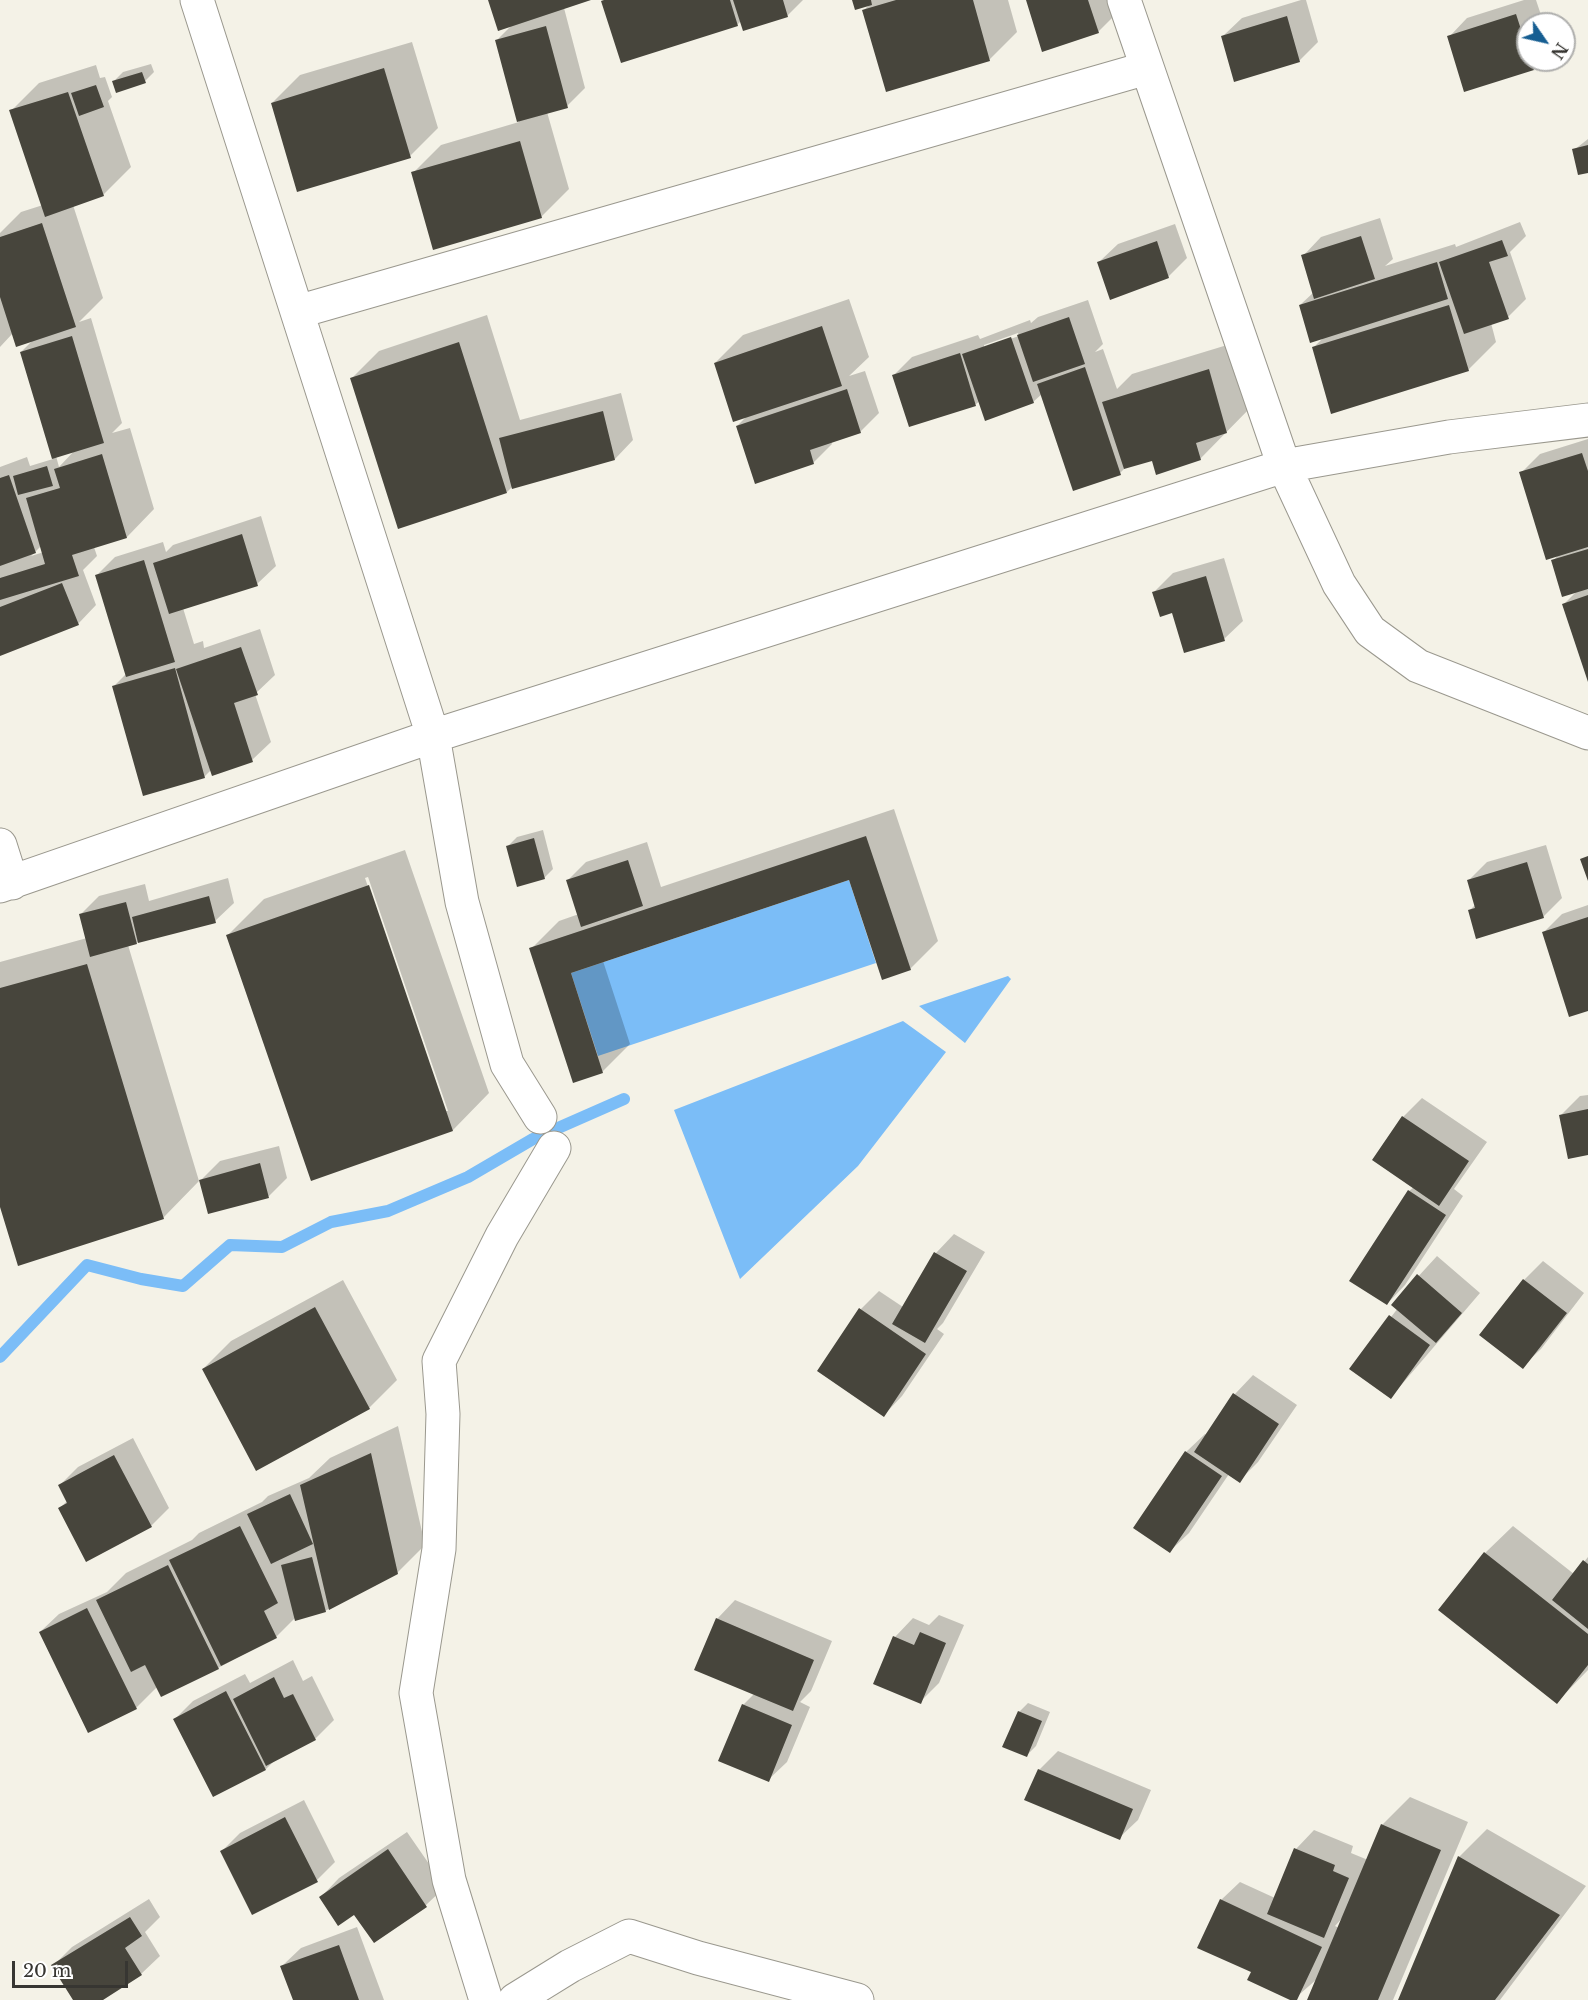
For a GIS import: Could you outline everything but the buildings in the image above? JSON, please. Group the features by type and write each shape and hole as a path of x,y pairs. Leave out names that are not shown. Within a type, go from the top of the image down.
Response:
{"street":[{"path":"197,0 432,736 462,902 507,1064 540,1117"},
{"path":"1124,0 1284,466 1339,584 1370,631 1418,666 1588,734"},
{"path":"297,312 1147,68"},
{"path":"0,845 6,885 432,736 1284,466 1449,437 1588,420"},
{"path":"486,2000 449,1880 416,1694 440,1549 443,1414 439,1361 502,1236 554,1148"},
{"path":"515,2000 570,1966 629,1936 698,1958 857,2000"}],"water":[{"path":"849,880 876,963 598,1056 571,973"},
{"path":"1008,976 1011,979 965,1043 919,1006"},
{"path":"903,1021 946,1052 858,1166 740,1279 674,1110"}],"waterway":[{"path":"0,1357 87,1265 141,1279 183,1286 230,1245 282,1247 331,1222 388,1211 468,1177 533,1139 624,1099"}]}
